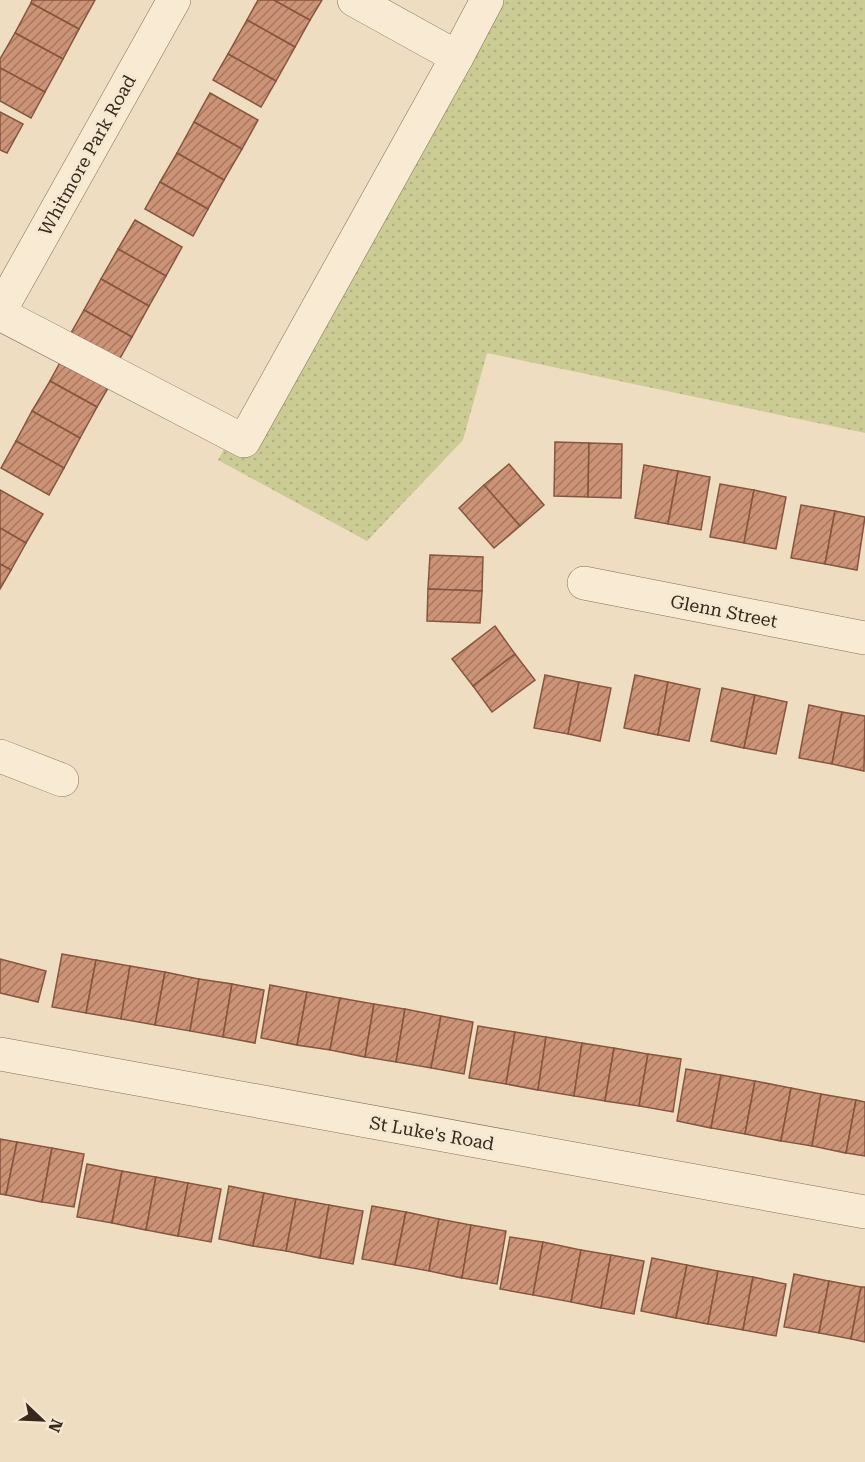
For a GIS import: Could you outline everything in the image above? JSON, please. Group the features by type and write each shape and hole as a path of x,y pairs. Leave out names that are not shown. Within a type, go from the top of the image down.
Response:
{"street":[{"name":"Whitmore Park Road","path":"3,297 174,0"},
{"path":"354,0 457,57"},
{"path":"3,297 244,441 487,0"},
{"name":"Glenn Street","path":"584,583 865,638"},
{"path":"0,756 62,780"},
{"name":"St Luke's Road","path":"0,1054 865,1212"}],"green space":[{"path":"473,0 865,0 865,433 487,353 463,440 367,541 218,460"}],"building":[{"path":"32,0 95,0 79,29 31,3"},
{"path":"258,0 274,0 310,20 295,47 247,20"},
{"path":"274,0 322,0 310,20"},
{"path":"31,3 79,29 63,59 15,33"},
{"path":"247,20 295,47 276,81 228,54"},
{"path":"15,33 63,59 45,92 0,68 0,59"},
{"path":"228,54 276,81 261,107 213,80"},
{"path":"0,68 45,92 31,118 0,101"},
{"path":"210,93 258,120 242,149 194,122"},
{"path":"0,112 23,124 7,153 0,150"},
{"path":"194,122 242,149 224,180 177,153"},
{"path":"177,153 224,180 208,209 160,182"},
{"path":"160,182 208,209 193,236 145,209"},
{"path":"135,220 182,247 166,276 118,249"},
{"path":"118,249 166,276 149,306 101,279"},
{"path":"101,279 149,306 132,337 84,310"},
{"path":"84,310 132,337 119,360 71,333"},
{"path":"63,357 111,383 97,407 50,381"},
{"path":"50,381 97,407 80,438 32,411"},
{"path":"32,411 80,438 64,468 16,441"},
{"path":"16,441 64,468 49,495 1,468"},
{"path":"555,442 589,443 588,497 554,496"},
{"path":"589,443 622,444 621,498 588,497"},
{"path":"509,464 544,505 520,526 484,485"},
{"path":"644,465 678,471 668,524 635,518"},
{"path":"678,471 710,477 701,530 668,524"},
{"path":"720,484 754,490 744,543 710,537"},
{"path":"484,485 520,526 494,548 459,508"},
{"path":"0,490 43,514 26,543 0,528"},
{"path":"754,490 786,497 776,549 744,543"},
{"path":"801,505 835,511 825,564 791,558"},
{"path":"835,511 865,517 857,570 825,564"},
{"path":"0,528 26,543 11,570 0,564"},
{"path":"430,555 483,557 482,591 428,589"},
{"path":"0,564 11,570 0,589"},
{"path":"428,589 482,591 480,623 427,621"},
{"path":"495,626 515,654 473,686 452,659"},
{"path":"515,654 535,680 492,712 473,686"},
{"path":"545,675 579,682 568,734 534,728"},
{"path":"635,675 668,682 658,735 624,728"},
{"path":"579,682 611,688 600,741 568,734"},
{"path":"668,682 700,689 689,741 658,735"},
{"path":"722,688 755,695 744,748 711,741"},
{"path":"755,695 787,702 776,754 744,748"},
{"path":"809,705 842,712 832,764 799,758"},
{"path":"842,712 865,716 864,771 832,764"},
{"path":"62,954 96,960 86,1013 52,1007"},
{"path":"0,959 46,971 38,1002 0,993"},
{"path":"96,960 130,966 121,1019 86,1013"},
{"path":"130,966 165,972 155,1025 121,1019"},
{"path":"165,972 199,979 190,1031 155,1025"},
{"path":"199,979 232,984 223,1037 190,1031"},
{"path":"232,984 264,990 255,1043 223,1037"},
{"path":"270,985 307,992 297,1045 261,1038"},
{"path":"307,992 340,998 330,1050 297,1045"},
{"path":"340,998 374,1004 365,1057 330,1050"},
{"path":"374,1004 405,1009 396,1062 365,1057"},
{"path":"405,1009 441,1016 431,1068 396,1062"},
{"path":"441,1016 473,1022 464,1074 431,1068"},
{"path":"478,1026 515,1032 506,1084 469,1078"},
{"path":"515,1032 546,1037 538,1090 506,1084"},
{"path":"546,1037 582,1043 574,1096 538,1090"},
{"path":"582,1043 614,1048 605,1101 574,1096"},
{"path":"614,1048 648,1054 639,1106 605,1101"},
{"path":"648,1054 681,1059 673,1112 639,1106"},
{"path":"686,1069 721,1075 711,1128 677,1121"},
{"path":"721,1075 755,1081 745,1134 711,1128"},
{"path":"755,1081 791,1088 781,1141 745,1134"},
{"path":"791,1088 821,1094 812,1146 781,1141"},
{"path":"821,1094 856,1100 846,1153 812,1146"},
{"path":"856,1100 865,1102 865,1156 846,1153"},
{"path":"0,1139 17,1142 6,1195 0,1194"},
{"path":"17,1142 52,1148 42,1202 6,1195"},
{"path":"52,1148 84,1154 74,1207 42,1202"},
{"path":"87,1164 122,1171 112,1223 77,1217"},
{"path":"122,1171 156,1177 146,1230 112,1223"},
{"path":"156,1177 188,1183 178,1236 146,1230"},
{"path":"188,1183 221,1189 211,1242 178,1236"},
{"path":"229,1186 264,1193 253,1246 219,1239"},
{"path":"264,1193 296,1199 286,1251 253,1246"},
{"path":"296,1199 329,1205 320,1258 286,1251"},
{"path":"329,1205 363,1211 353,1264 320,1258"},
{"path":"372,1206 406,1212 395,1265 362,1259"},
{"path":"406,1212 439,1219 429,1271 395,1265"},
{"path":"439,1219 471,1225 462,1278 429,1271"},
{"path":"471,1225 506,1231 497,1284 462,1278"},
{"path":"510,1237 543,1242 533,1295 500,1289"},
{"path":"543,1242 581,1250 571,1302 533,1295"},
{"path":"581,1250 611,1255 601,1308 571,1302"},
{"path":"611,1255 644,1261 634,1314 601,1308"},
{"path":"652,1258 687,1265 676,1318 641,1311"},
{"path":"687,1265 718,1271 708,1324 676,1318"},
{"path":"718,1271 753,1277 743,1330 708,1324"},
{"path":"794,1274 829,1281 819,1333 784,1327"},
{"path":"753,1277 786,1284 776,1336 743,1330"},
{"path":"829,1281 861,1287 851,1339 819,1333"},
{"path":"861,1287 865,1287 865,1342 851,1339"}]}
